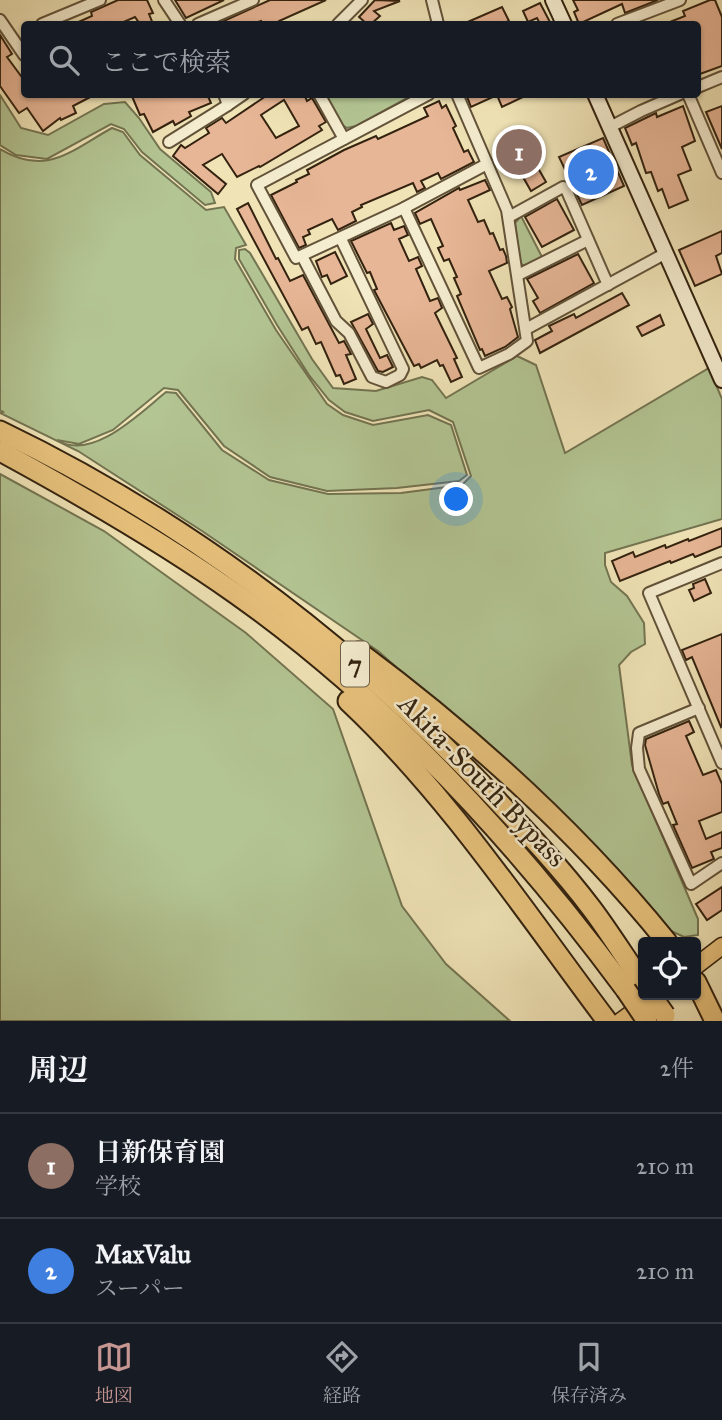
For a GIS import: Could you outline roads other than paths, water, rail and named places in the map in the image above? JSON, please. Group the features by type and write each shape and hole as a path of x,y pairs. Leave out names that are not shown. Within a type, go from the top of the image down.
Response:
{"highway":[{"name":"Akita-South Bypass","path":"0,431 90,478 249,578 375,681 460,761 539,845 583,898 638,980"},
{"name":"Akita-South Bypass","path":"0,452 138,528 236,594 327,667 391,722 447,777 638,983"},
{"path":"249,578 273,588 375,664 510,774 592,855 663,937"},
{"path":"236,594 248,612 302,657 388,741 467,834 607,1021"},
{"path":"701,992 715,1021"},
{"name":"Akita-South Bypass","path":"650,1000 660,1019"}],"main road":[{"path":"701,962 722,946"},
{"path":"621,1021 638,996"}],"street":[{"path":"49,21 100,0"},
{"path":"164,0 178,21"},
{"path":"205,21 253,0"},
{"path":"341,21 362,0"},
{"path":"432,0 437,21"},
{"path":"553,0 563,21"},
{"path":"625,21 680,0"},
{"path":"0,20 21,50"},
{"path":"12,37 21,33"},
{"path":"701,86 722,76"},
{"path":"321,98 344,139"},
{"path":"421,98 257,185 296,258 404,208 487,164"},
{"path":"404,208 479,368 509,354 527,341 509,218 459,98"},
{"path":"597,98 722,380"},
{"path":"610,127 671,98"},
{"path":"690,98 722,173"},
{"path":"169,142 226,99"},
{"path":"509,218 563,187 566,188 608,285"},
{"path":"302,257 335,321 349,333 372,377 386,382 400,375 403,369 341,239"},
{"path":"518,275 588,240"},
{"path":"526,329 666,253"},
{"path":"721,567 649,593 722,763"},
{"path":"699,708 639,733 639,768 691,884 722,863"}],"place":[{"name":"日新保育園","path":"519,152"},
{"name":"MaxValu","path":"591,172"}]}
